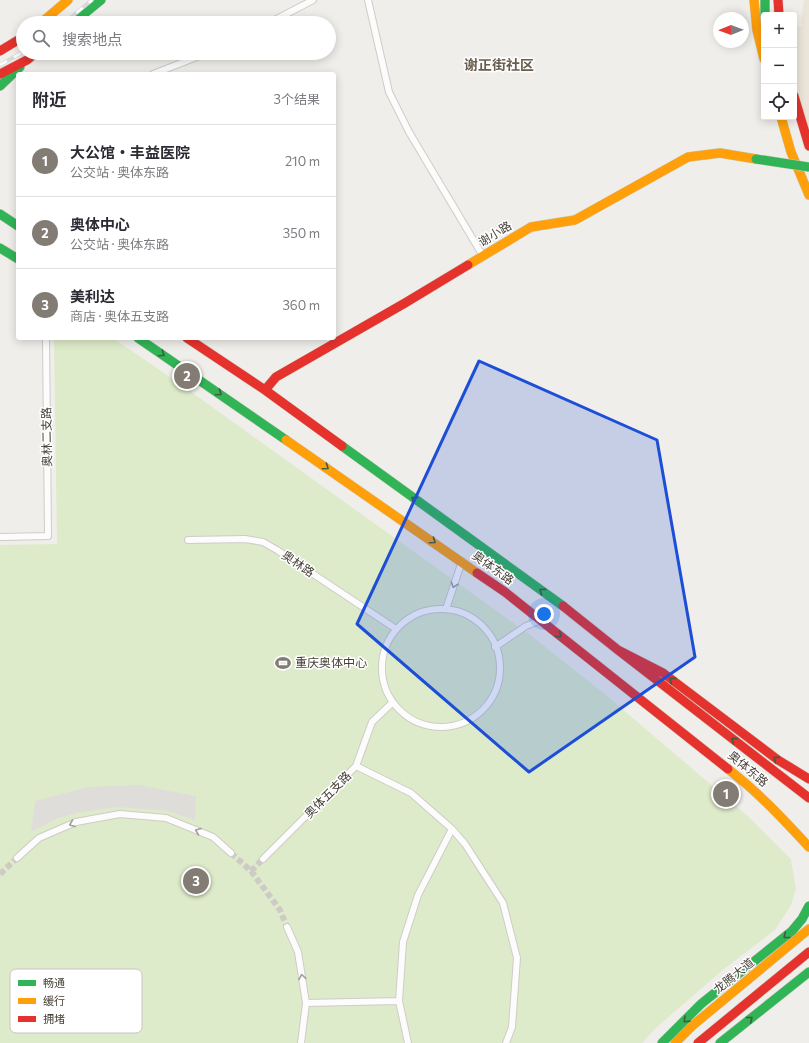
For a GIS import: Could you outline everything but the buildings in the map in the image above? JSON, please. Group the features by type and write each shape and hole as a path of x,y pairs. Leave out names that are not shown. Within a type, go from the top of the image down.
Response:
{"main road":[{"path":"49,16 68,0"},
{"path":"82,16 101,0"},
{"path":"754,0 755,18 761,48"},
{"path":"765,0 765,12"},
{"path":"0,51 16,41"},
{"path":"0,74 27,60"},
{"path":"0,86 27,60"},
{"path":"797,106 809,146"},
{"path":"782,120 791,152 809,195"},
{"name":"谢小路","path":"265,390 276,377 405,303 531,227 574,220 688,157 720,153 809,167"},
{"path":"0,214 16,225"},
{"path":"0,248 16,258"},
{"name":"奥体东路","path":"141,340 505,592 749,785 809,847"},
{"name":"奥体东路","path":"189,340 265,390 563,606 618,650 663,673 778,760 809,779"},
{"path":"618,650 656,681 809,798"},
{"path":"662,1043 701,1004 792,931 802,919 809,906"},
{"name":"龙腾大道","path":"675,1043 692,1026 809,929"},
{"path":"698,1043 809,952"},
{"path":"720,1043 809,972"}],"street":[{"path":"282,16 313,0"},
{"path":"368,0 389,92 409,132 483,256"},
{"path":"158,72 190,60"},
{"name":"奥林二支路","path":"0,536 48,536 46,340"},
{"name":"奥林路","path":"188,540 245,539 263,542 396,629"},
{"path":"446,608 462,561"},
{"path":"446,608 464,613 480,623 492,639 499,658 499,678 493,696 480,712 464,723 444,727 424,725 406,716 392,703 384,685 381,665 386,646 396,629 416,614 427,610 446,608"},
{"path":"495,647 526,626 541,620"},
{"name":"奥体五支路","path":"263,859 356,766 372,722 392,703"},
{"path":"356,766 411,793 452,829 465,844 503,903 517,958 512,1027 506,1043"},
{"path":"17,858 39,838 76,822 120,814 166,818 213,837 230,853"},
{"path":"408,1043 399,1002 403,942 418,895 452,829"},
{"path":"288,927 298,952 306,1003 301,1043"},
{"path":"306,1003 399,1002"}],"highlighted area":[{"path":"479,361 657,440 695,657 529,772 357,624"}],"shaded area":[{"path":"804,0 809,0 809,136 797,94 797,27 802,26 801,21"},
{"path":"139,785 196,796 195,820 167,811 118,807 77,813 56,819 31,832 35,801 88,787"}],"green space":[{"name":"重庆奥体中心","path":"54,340 116,340 183,386 530,635 601,691 749,817 791,859 796,889 791,905 775,930 724,969 657,1027 642,1043 0,1043 0,545 57,544"}],"tunnel":[{"path":"231,853 251,871 280,910 287,927"},
{"path":"0,874 17,858"},
{"path":"251,871 263,859"}],"railway":[{"path":"73,16 92,0"},
{"path":"0,65 16,56"}],"traffic: fast":[{"path":"82,16 101,0"},
{"path":"765,0 765,12"},
{"path":"0,86 20,67"},
{"path":"756,159 809,167"},
{"path":"0,214 16,225"},
{"path":"0,248 16,258"},
{"path":"141,340 286,440"},
{"path":"342,446 563,606"},
{"path":"662,1043 701,1004 792,931 802,919 809,906"},
{"path":"720,1043 809,972"}],"traffic: slow":[{"path":"49,16 68,0"},
{"path":"754,0 757,30 761,48"},
{"path":"782,120 791,152 809,195"},
{"path":"468,265 531,227 575,220 688,157 720,153 756,159"},
{"path":"286,440 477,573"},
{"path":"728,769 760,796 809,847"},
{"path":"675,1043 692,1026 809,929"}],"traffic: jam":[{"path":"778,0 779,12"},
{"path":"0,51 16,41"},
{"path":"0,74 27,60"},
{"path":"797,106 809,146"},
{"path":"265,390 276,377 468,265"},
{"path":"190,340 265,390 342,446"},
{"path":"477,573 505,592 728,769"},
{"path":"563,606 618,650 663,673 778,760 809,779"},
{"path":"618,650 809,798"},
{"path":"698,1043 809,952"}],"place":[{"name":"奥体中心","path":"187,376"},
{"name":"重庆奥体中心","path":"283,663"},
{"name":"大公馆‧丰益医院","path":"726,794"},
{"name":"美利达","path":"196,881"}],"district":[{"name":"谢正街社区","path":"499,65"}]}
